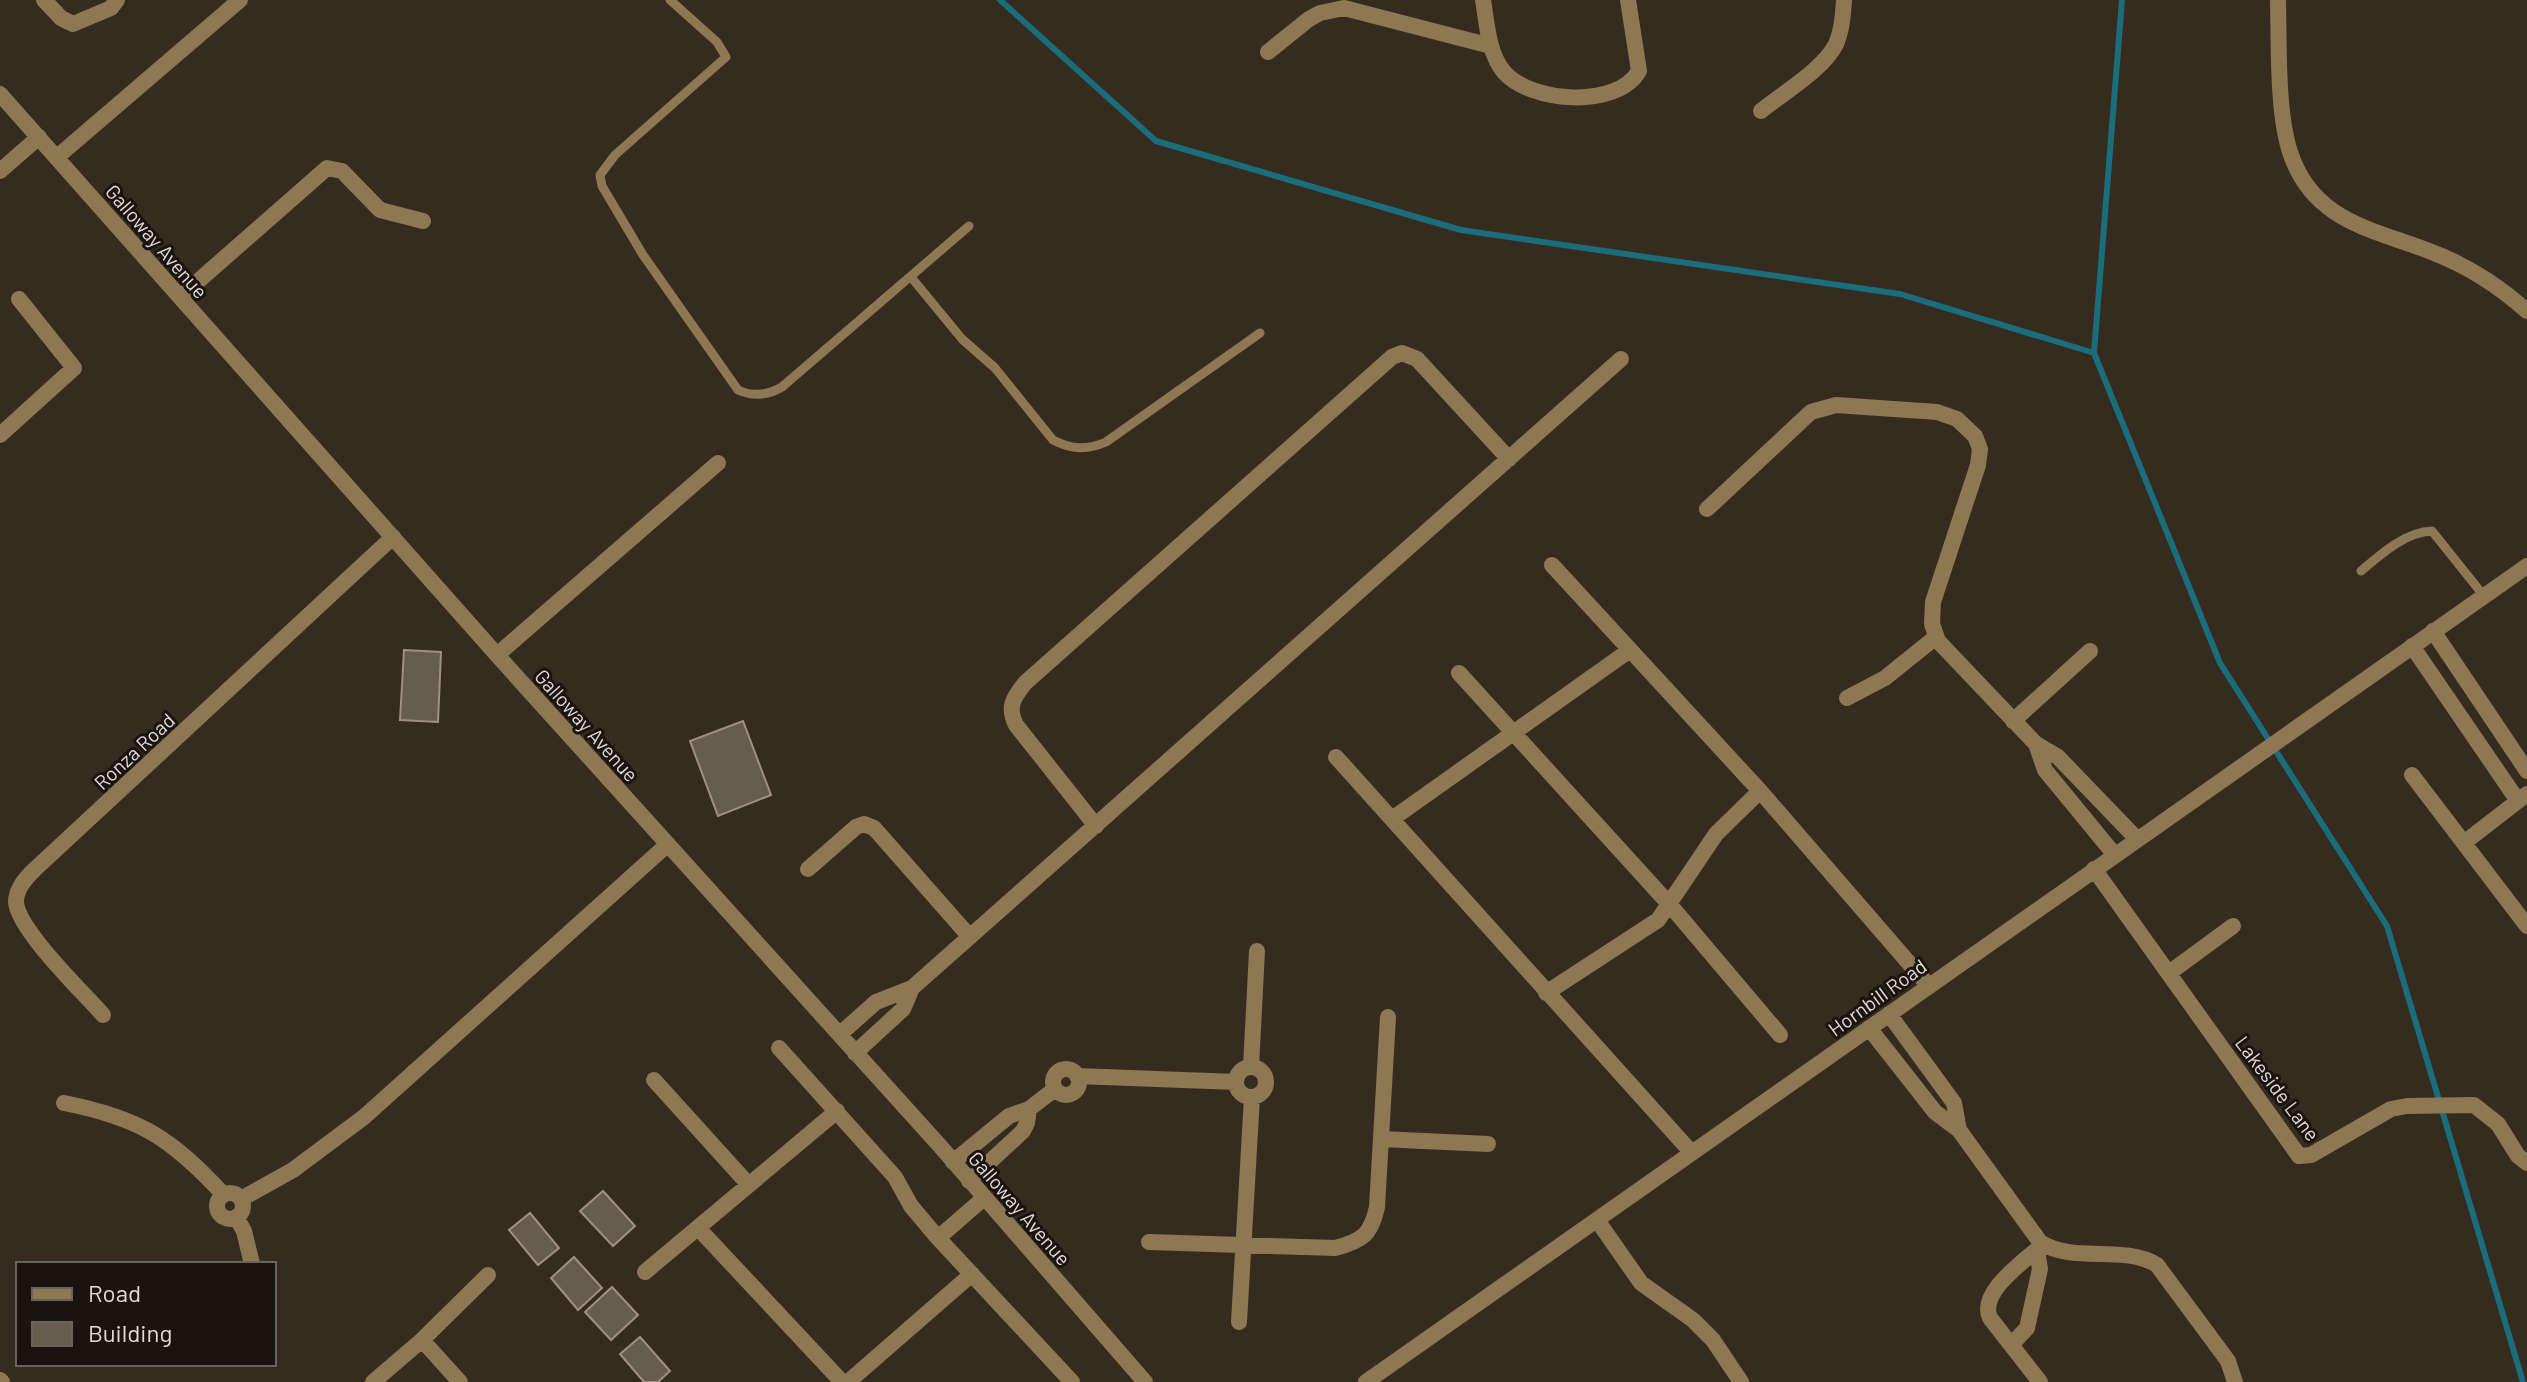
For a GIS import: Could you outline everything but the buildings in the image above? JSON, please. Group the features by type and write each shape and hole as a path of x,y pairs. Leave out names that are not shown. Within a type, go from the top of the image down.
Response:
{"street":[{"path":"44,0 61,18 73,24 111,8 117,0"},
{"path":"57,157 240,0"},
{"path":"1483,0 1491,46 1503,72 1524,86 1543,93 1579,97 1618,90 1635,79 1639,71 1628,0"},
{"path":"1761,111 1822,63 1835,45 1842,25 1844,0"},
{"path":"2278,0 2284,126 2290,152 2304,181 2323,202 2348,222 2461,265 2486,279 2527,311"},
{"path":"1268,52 1309,19 1320,13 1344,8 1491,46"},
{"name":"Galloway Avenue","path":"0,94 497,655 840,1034 1145,1382"},
{"path":"0,171 39,137"},
{"path":"180,297 327,168 342,171 380,210 423,221"},
{"path":"0,435 74,370 72,363 19,299"},
{"path":"1096,826 1016,725 1010,706 1025,683 1392,357 1402,353 1417,359 1509,459"},
{"path":"840,1034 876,1002 912,988 1621,359"},
{"path":"1707,509 1816,409 1836,405 1923,410 1957,419 1970,429 1980,449 1978,465 1935,590 1931,614 1936,637 2013,721 2036,744 2058,757 2137,839"},
{"path":"497,655 718,463"},
{"name":"Ronza Road","path":"103,1015 24,924 16,902 20,888 34,870 393,537"},
{"path":"1552,565 1760,791 1928,985"},
{"name":"Hornbill Road","path":"1366,1382 2527,566"},
{"path":"2433,631 2527,771"},
{"path":"1847,698 1885,678 1936,637"},
{"path":"2412,646 2478,744 2522,798 2465,842"},
{"path":"1392,819 1630,650"},
{"path":"2013,721 2090,651"},
{"path":"1459,673 1670,905 1780,1035"},
{"path":"2458,713 2477,700"},
{"path":"2036,744 2045,770 2114,854"},
{"path":"1336,757 1692,1153"},
{"path":"2412,775 2527,926"},
{"path":"1546,993 1658,920 1716,834 1760,791"},
{"path":"808,869 856,827 864,824 874,828 970,937"},
{"path":"241,1199 293,1170 364,1117 668,844"},
{"name":"Lakeside Lane","path":"2094,869 2299,1156 2305,1158 2381,1114 2407,1106 2474,1105 2488,1113 2518,1156 2527,1163"},
{"path":"2169,973 2233,926"},
{"path":"1251,1067 1257,951"},
{"path":"855,1053 903,1009 912,988"},
{"path":"1889,1014 1954,1103 1959,1116 1959,1130"},
{"path":"1149,1242 1335,1248 1363,1237 1372,1226 1377,1207 1388,1017"},
{"path":"1869,1028 1935,1112 1959,1130 2040,1247 2040,1269 2025,1333 2012,1344"},
{"path":"779,1048 895,1177 911,1206 938,1238 1072,1382"},
{"path":"1251,1067 1260,1070 1266,1084 1261,1093 1252,1097 1244,1095 1236,1082 1238,1074 1251,1067"},
{"path":"953,1162 1009,1116 1029,1109 1055,1089 1053,1084 1057,1073 1068,1069 1077,1076 1236,1082"},
{"path":"654,1080 749,1185"},
{"path":"1239,1322 1252,1097"},
{"path":"64,1103 123,1118 162,1138 187,1156 223,1194"},
{"path":"969,1181 1023,1131 1029,1109"},
{"path":"645,1272 837,1111"},
{"path":"1381,1139 1488,1144"},
{"path":"223,1194 236,1194 241,1199 241,1212 236,1217 230,1219 218,1212 218,1199 223,1194"},
{"path":"938,1238 984,1198"},
{"path":"236,1217 247,1241 252,1262"},
{"path":"1597,1220 1641,1283 1693,1320 1713,1340 1741,1382"},
{"path":"698,1228 842,1382"},
{"path":"2040,1247 1989,1296 1987,1312 2040,1382"},
{"path":"2040,1247 2141,1258 2157,1265 2228,1361 2235,1382"},
{"path":"848,1382 972,1274"},
{"path":"373,1382 422,1340 488,1275"},
{"path":"422,1340 460,1382"}],"lane":[{"path":"670,0 717,42 726,57 615,155 600,175 602,186 643,255 731,384 745,394 759,395 782,387 969,226"},
{"path":"911,277 962,339 995,368 1053,440 1062,445 1093,448 1106,442 1260,333"},
{"path":"2361,571 2391,547 2422,531 2432,531 2484,596"}],"waterway":[{"path":"1000,0 1156,141 1461,230 1900,294 2094,353"},
{"path":"2122,0 2094,353 2220,663 2387,926 2523,1382"}]}
